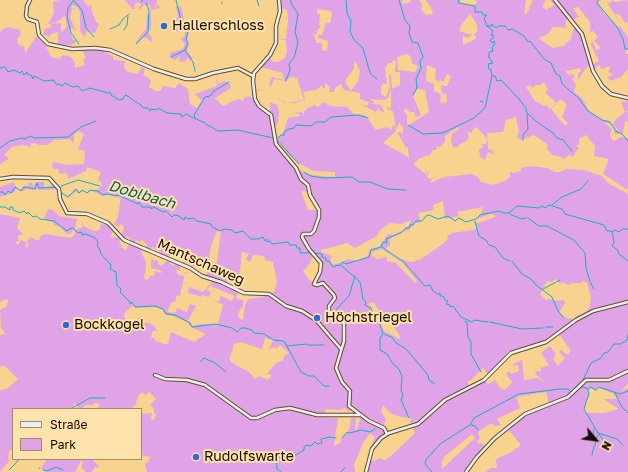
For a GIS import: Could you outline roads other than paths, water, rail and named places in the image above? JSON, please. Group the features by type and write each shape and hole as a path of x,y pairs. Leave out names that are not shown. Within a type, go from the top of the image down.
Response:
{"street":[{"path":"30,0 26,7 26,16 28,20 37,22 38,34 46,43 72,49 95,48 115,52 154,69 184,78 195,79 213,73 238,68 254,76"},
{"path":"278,0 280,10 276,26 275,45 269,57 256,70 254,76 255,100 272,118 276,143 296,168 301,179 308,185 310,195 319,210 319,217 314,231 311,234 303,234 302,237 310,250 321,263 321,270 314,284 317,285 323,283 335,296 328,310 332,315 341,319 344,324 344,341 336,369 342,382 350,391 350,407 384,428 387,434"},
{"path":"555,0 583,36 593,68 602,86 613,95 628,98"},
{"name":"Mantschaweg","path":"0,179 46,177 51,179 60,192 60,200 67,213 87,214 108,223 123,240 190,268 202,276 221,282 243,292 269,294 286,306 302,311 314,319 341,349"},
{"path":"366,472 373,447 387,434 418,424 445,400 484,380 513,352 546,342 575,320 593,311 628,302"},
{"path":"466,472 477,457 496,438 525,414 568,397 586,380 609,380 628,371"},
{"path":"156,375 165,379 187,380 205,385 251,418 256,418 273,411 290,408 317,415 361,415"}],"waterway":[{"path":"73,0 82,10 86,28 94,37"},
{"path":"176,0 182,24 188,31 186,39 188,43 185,50 193,62 195,71"},
{"path":"257,0 259,6"},
{"path":"286,81 290,70 289,64 294,58 298,42 295,32 298,14 291,3 291,0"},
{"path":"346,0 347,13 351,21 350,31 354,40 363,48 370,73 377,79"},
{"path":"399,0 405,20 410,26 409,33 412,42 418,43 423,57 420,61 421,68 416,79 417,88 413,95"},
{"path":"459,0 459,3 475,6 475,12 482,12 483,15 487,15 484,18 487,26"},
{"path":"598,0 597,3 617,27 623,39 625,49 628,49"},
{"path":"73,1 68,8 67,17 71,33 79,44"},
{"path":"136,44 148,32 149,10 146,3"},
{"path":"110,29 119,25 129,14"},
{"path":"124,30 127,25 128,16"},
{"path":"487,26 492,26 492,24 496,28 498,26 505,26 508,30 512,29 524,36 528,42 530,41 544,59 551,63 556,74 560,76 562,84 576,96"},
{"path":"487,26 493,31 491,35 494,36 492,39"},
{"path":"491,39 490,41 493,43 494,41 495,44 492,47 493,51 489,52 489,58 493,63 488,64 488,68 491,70"},
{"path":"171,57 185,50"},
{"path":"0,68 5,67 8,72 14,70 20,73 22,71 24,75 27,72 27,74 31,75 33,79 34,76 44,81 53,80 57,85 59,84 62,86 65,83 73,87 78,86 82,91 90,88 108,93 110,92 111,95 119,100 123,99"},
{"path":"491,70 492,76 495,76 497,81 501,80 519,99"},
{"path":"408,125 423,134 443,133 474,118 485,108 492,76"},
{"path":"195,118 194,115 205,97 210,96 214,91 229,82"},
{"path":"123,98 126,95 139,104"},
{"path":"577,96 588,111 602,120 610,122 617,132 622,134"},
{"path":"519,99 526,108"},
{"path":"140,104 143,108 148,108 150,111 151,109 156,110 158,108 167,113 181,114 182,117 186,114 193,118"},
{"path":"526,109 527,113 553,133 557,138 563,140 572,151"},
{"path":"523,140 523,135 528,129 527,114"},
{"path":"278,138 281,135 284,135 284,132 294,128 296,125 311,126 316,122 325,122 331,117 358,115 368,118"},
{"path":"194,118 205,123"},
{"path":"0,148 10,141 22,138 24,139 31,136 34,138 68,137 81,127 96,121"},
{"path":"206,124 218,131 238,130 273,138"},
{"path":"622,134 628,141"},
{"path":"276,139 299,164"},
{"path":"304,172 311,176 324,178 352,177 359,182 370,182 388,189 406,190"},
{"path":"61,186 78,180 100,186"},
{"path":"552,205 562,197 581,189 588,181"},
{"name":"Doblbach","path":"0,192 3,192 5,195 8,191 11,193 15,187 21,191 24,187 35,189 37,183 39,188 57,187"},
{"name":"Doblbach","path":"60,192 68,197 76,189 79,193 82,190 87,193 90,190 98,191 103,195 118,195 138,204 139,202 142,207 151,207 151,209 154,207 163,212 166,211 172,217 174,215 179,216 184,220 185,217 188,219 193,218 197,221 211,224 212,227 220,231 224,229 232,230 235,233 243,231 251,239 263,237 265,241 267,239 267,242 270,241 272,244 288,242 290,245 296,245 297,248 300,248 300,253 312,253"},
{"name":"Doblbach","path":"476,219 480,215 499,211 509,213 517,206 539,208 542,206 545,208 549,205 562,209 565,214 604,225 607,231 611,231 613,235"},
{"path":"0,207 5,207 10,210 10,207 13,207 13,210 20,213 24,211 27,214 28,212 33,217 36,216 40,219 54,221 67,231 73,228 78,233 82,232 82,235 86,234 95,238 98,242 97,246 101,254 111,265 110,269 116,272 117,285 121,289 120,292 130,302 130,304 132,302 135,307 155,306 163,309 166,314 175,315 190,323 192,327 216,324 232,328 237,332 241,328 245,328 252,330 254,333 264,334 274,340 284,341 301,372 309,376 314,376 324,386 329,386"},
{"path":"510,214 521,219 526,218"},
{"name":"Doblbach","path":"314,253 322,254 322,257 326,258 326,261 329,261 333,267 338,265 340,266 343,262 346,264 369,257 371,250 381,247 383,242 387,243 386,239 402,232 406,228 409,228 410,225 413,225 416,221 422,221 426,216 429,215 438,219 448,216 455,221 459,218 466,222 476,219"},
{"path":"528,218 539,226 547,226 574,240 585,253 586,268 590,281"},
{"path":"475,221 479,236 486,240 489,245 495,247 503,258 510,261"},
{"path":"612,232 615,230 619,232 622,229 628,229"},
{"name":"Doblbach","path":"613,236 614,243 612,246 616,249"},
{"path":"382,247 401,260"},
{"name":"Doblbach","path":"617,249 619,254 628,261"},
{"path":"402,260 425,286 430,285 433,291 438,294 440,293 440,296 443,296 445,300 448,301 446,304 450,305 450,307 453,306 461,317 472,322 474,320 488,322"},
{"path":"512,261 522,274 531,279 536,285 552,297 558,311 563,317"},
{"path":"342,266 360,282 363,299 366,302 365,305 371,308 373,314"},
{"path":"333,313 349,296 355,276"},
{"path":"543,289 560,280"},
{"path":"590,282 594,289"},
{"path":"374,314 377,315 383,334 380,338 380,350 387,354 393,364 399,369 402,377 401,390 403,395 401,400 409,418"},
{"path":"465,321 467,322 468,337 471,342 471,354 481,372"},
{"path":"490,322 522,329 542,328"},
{"path":"546,327 553,327"},
{"path":"384,334 393,338 395,342 406,349 428,375 429,380 435,384"},
{"path":"582,382 591,363 601,358 604,353 608,352 614,344 621,344 627,340 628,334"},
{"path":"287,346 306,344 324,345"},
{"path":"204,358 215,363 226,372"},
{"path":"200,362 204,358"},
{"path":"580,387 588,389 591,387 596,390 599,387 620,394 628,391"},
{"path":"432,472 425,464 426,460 440,444 470,425 474,418 519,394 560,389 568,389 571,392"},
{"path":"586,402 589,394 588,390"},
{"path":"615,393 618,399"},
{"path":"72,408 90,398 105,398"},
{"path":"618,400 628,413"},
{"path":"586,403 584,409 598,433 617,439 623,445"},
{"path":"471,425 475,426 478,430"},
{"path":"342,438 347,432 350,433 361,430 370,432 375,429"},
{"path":"593,435 594,429"},
{"path":"598,433 604,441 604,446"},
{"path":"592,440 593,435"},
{"path":"595,446 598,435"},
{"path":"281,472 277,469 276,457 280,457 282,454 287,457 293,454 296,455 304,450 304,447 307,445 311,446 315,442 317,444 322,443 321,439 330,437 336,438"},
{"path":"592,455 594,446"},
{"path":"15,464 18,460"},
{"path":"9,470 15,464"},
{"path":"43,470 47,471 56,467 63,470"},
{"path":"341,472 345,468"}],"place":[{"name":"Hallerschloss","path":"164,26"},
{"name":"Höchstriegel","path":"317,318"},
{"name":"Bockkogel","path":"66,325"},
{"name":"Rudolfswarte","path":"196,457"}]}
